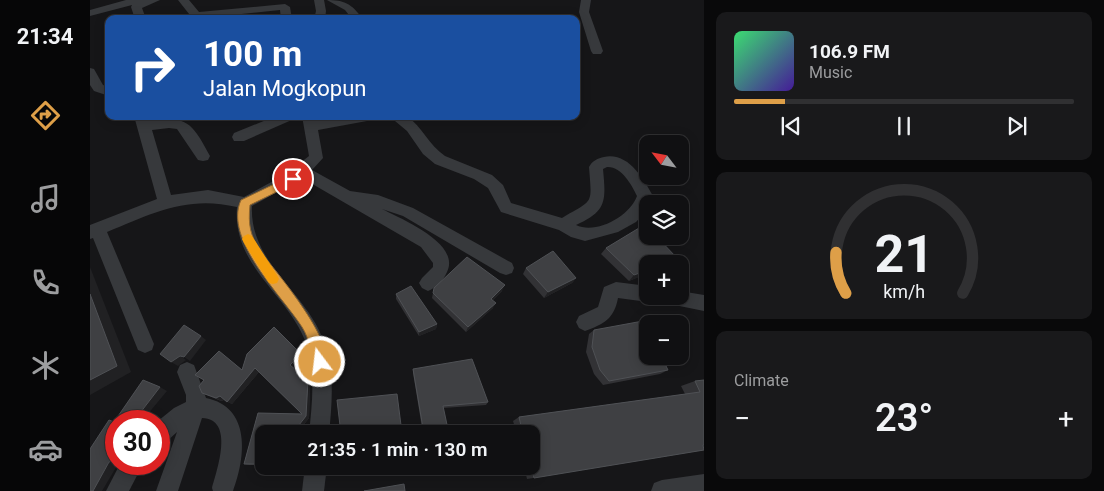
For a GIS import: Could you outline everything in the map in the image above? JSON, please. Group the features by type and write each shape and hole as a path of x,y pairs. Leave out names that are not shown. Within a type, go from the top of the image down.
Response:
{"street":[{"path":"90,13 138,0"},
{"path":"183,0 197,15"},
{"path":"199,15 202,0"},
{"path":"319,0 321,10 319,15"},
{"path":"332,0 349,8 355,15"},
{"path":"586,0 584,12 597,51"},
{"path":"215,15 279,7 284,7 286,15"},
{"path":"90,72 98,88 105,91"},
{"path":"145,344 94,231 166,203 204,196 222,197 245,203 303,172 316,158 310,122 329,120"},
{"path":"403,120 439,159 476,174 492,183 500,193 506,208 564,225 571,231 585,234 617,226 639,211 645,196 630,172 618,164 608,160 603,161 596,167 600,194 595,205 586,214 564,225"},
{"path":"166,203 143,122 176,122 183,125 202,156"},
{"path":"303,172 428,242 435,248 442,257 442,268 438,276 428,283"},
{"path":"347,197 378,201 408,212 506,268"},
{"path":"245,203 243,222 248,240 277,285 308,324 316,343 320,362 322,394 320,425"},
{"path":"586,322 599,318 604,313 610,293 616,290 639,293"},
{"path":"689,300 704,303"},
{"path":"167,491 195,408 196,395 193,381 187,372"},
{"path":"170,425 195,408 212,408 223,416 230,426 233,446 224,488"},
{"path":"117,491 126,475"},
{"path":"314,491 315,475"},
{"path":"662,491 704,485"}],"lane":[{"path":"139,15 135,9 136,6 155,0"},
{"path":"239,137 279,120"}],"building":[{"path":"639,228 639,245 665,245 674,255 639,255 639,273 634,275 606,248"},
{"path":"553,251 576,278 548,292 526,268"},
{"path":"467,257 505,285 491,299 496,303 468,327 433,293 434,288"},
{"path":"411,286 437,324 419,332 396,294"},
{"path":"90,294 117,366 90,380"},
{"path":"639,322 639,365 666,365 668,370 609,381 600,370 592,347 594,330"},
{"path":"184,325 201,336 184,357 180,356 171,362 160,354"},
{"path":"274,327 301,354 290,365 308,380 306,416 299,425 255,425 255,464 244,464 258,413 302,414 255,368 227,402 220,396 216,398 202,393 199,386 204,380 195,375 219,351 242,370 247,354"},
{"path":"472,359 488,402 443,406 447,425 422,425 413,369"},
{"path":"143,380 160,387 142,410 122,410"},
{"path":"704,380 704,450 534,478 533,475 540,475 540,425 521,425 519,417 700,392 695,381"},
{"path":"397,394 401,425 340,425 337,400"},
{"path":"105,426 105,469 93,491 90,491 90,449"},
{"path":"404,484 405,491 364,491"}],"slow traffic":[{"path":"248,239 273,279"}],"route":[{"path":"293,179 245,203 243,222 248,240 256,254 277,285 308,324 316,343 320,362"}]}
